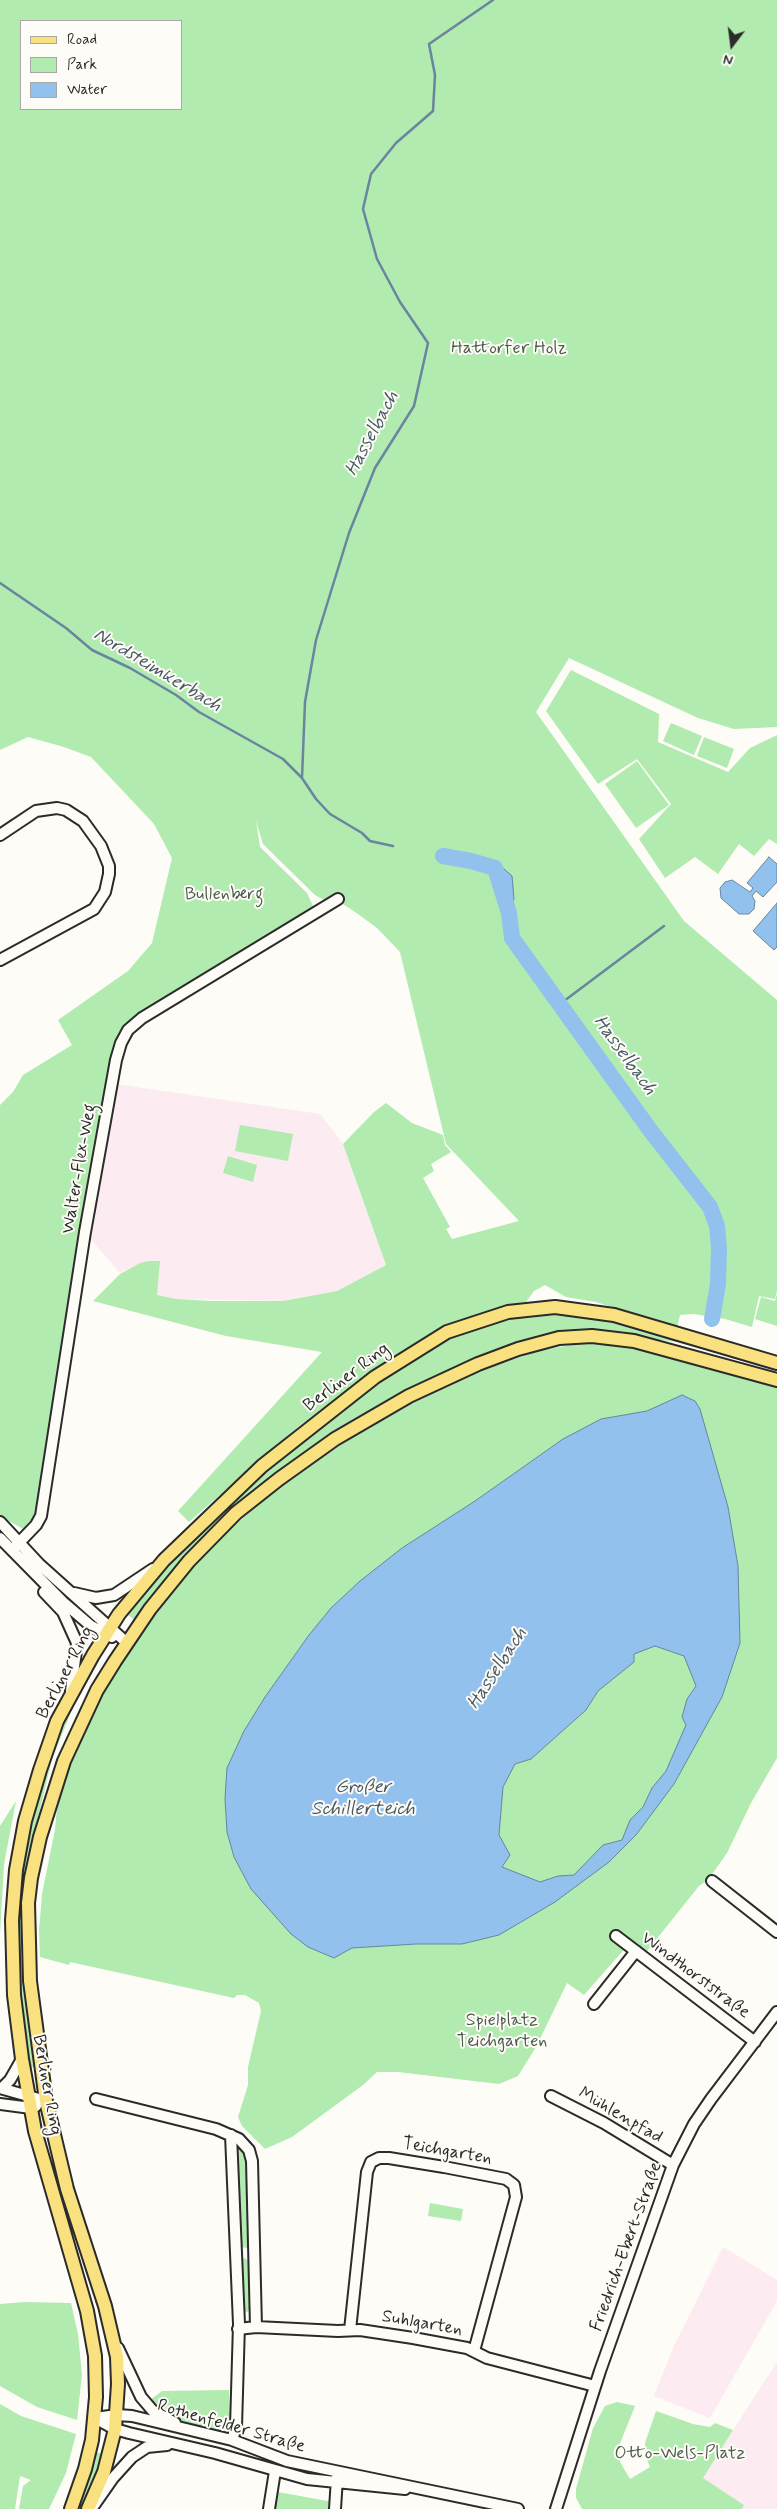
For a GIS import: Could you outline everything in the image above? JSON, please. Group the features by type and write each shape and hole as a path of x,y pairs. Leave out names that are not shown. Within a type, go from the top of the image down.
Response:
{"main road":[{"name":"Berliner Ring","path":"71,2509 85,2469 95,2418 95,2356 88,2311 41,2156 28,2095 22,2059 12,1961 12,1920 16,1870 25,1821 40,1770 57,1721 70,1694 108,1631 164,1560 262,1466 374,1377 447,1332 482,1318 527,1308 555,1307 614,1315 777,1363"},
{"name":"Berliner Ring","path":"90,2509 104,2472 117,2415 118,2384 113,2337 67,2190 46,2101 30,1981 27,1929 31,1878 42,1829 64,1761 98,1690 126,1642 189,1561 236,1513 279,1479 335,1439 373,1416 409,1396 478,1364 518,1349 559,1338 592,1336 634,1341 777,1380"}],"street":[{"path":"0,835 36,811 57,808 66,810 82,821 101,846 109,866 109,874 104,892 94,909 0,960"},
{"name":"Walter-Flex-Weg","path":"15,1547 36,1525 41,1516 85,1232 116,1060 121,1044 128,1030 142,1018 338,899"},
{"path":"0,1522 46,1596 63,1612 77,1643 76,1666 70,1694"},
{"path":"0,1538 15,1547 68,1591 108,1631 126,1642"},
{"path":"68,1591 96,1598 114,1594 164,1560"},
{"path":"31,1572 91,1626 108,1631"},
{"path":"712,1881 777,1932"},
{"name":"Windthorststraße","path":"616,1936 755,2042"},
{"path":"594,2004 636,1952"},
{"name":"Friedrich-Ebert-Straße","path":"556,2509 595,2386 673,2165 706,2106 776,2016"},
{"path":"1,2088 10,2080 22,2059"},
{"path":"1,2088 46,2101"},
{"name":"Mühlenpfad","path":"551,2096 604,2123 673,2165"},
{"path":"96,2099 235,2137 249,2150 252,2161 256,2327"},
{"path":"0,2104 31,2108 46,2101"},
{"path":"215,2453 232,2440 236,2426 238,2329 235,2255 235,2137"},
{"name":"Teichgarten","path":"350,2330 366,2172 371,2162 379,2158 389,2158 444,2166 506,2178 514,2185 516,2197 474,2351"},
{"path":"235,2255 253,2255"},
{"name":"Suhlgarten","path":"238,2329 256,2327 350,2330 413,2338 474,2351 487,2358 595,2386"},
{"path":"113,2337 134,2386 146,2405 164,2417 190,2430"},
{"name":"Rothenfelder Straße","path":"95,2418 117,2415 132,2416 232,2440 287,2461 392,2482 413,2489 518,2509"},
{"name":"Rothenfelder Straße","path":"95,2418 115,2429 215,2453 275,2471 338,2483 391,2489 413,2489"},
{"path":"90,2509 113,2478 139,2451 163,2445 184,2445"},
{"path":"275,2471 287,2461"},
{"name":"Rothenfelder Straße","path":"269,2509 275,2471"},
{"path":"335,2509 338,2483 336,2472"}],"shaded area":[{"path":"116,1084 320,1114 343,1144 386,1265 337,1291 283,1301 176,1299 157,1295 140,1263 120,1273 86,1234"},
{"path":"723,2247 777,2280 777,2301 710,2418 654,2396 674,2346"},
{"path":"777,2362 777,2509 742,2509 744,2505 702,2478"}],"green space":[{"path":"0,0 777,0 777,727 734,729 698,718 569,658 536,712 684,921 777,1000 777,1291 775,1299 759,1296 752,1327 725,1319 694,1314 680,1315 677,1328 596,1302 566,1297 545,1285 534,1291 526,1302 488,1311 460,1321 385,1363 299,1426 189,1522 178,1511 322,1352 226,1336 93,1301 120,1274 140,1263 160,1261 157,1295 176,1299 211,1301 283,1301 337,1291 386,1265 343,1144 374,1112 386,1103 412,1123 443,1135 445,1145 451,1152 431,1164 434,1171 423,1178 450,1227 446,1229 452,1239 519,1221 446,1144 400,952 377,928 358,914 340,902 322,899 315,895 263,844 256,821 260,847 307,893 313,906 311,914 124,1028 47,1478 36,1514 23,1529 0,1516 0,1105 13,1092 23,1075 72,1045 58,1020 128,971 152,943 172,858 154,824 91,757 28,737 0,750"},
{"path":"571,670 659,714 658,742 728,772 750,748 777,735 777,844 769,839 754,856 739,844 718,874 695,857 665,878 639,839 671,804 637,759 598,784 546,711"},
{"path":"671,723 702,736 694,755 663,741"},
{"path":"704,737 734,749 727,768 697,756"},
{"path":"637,761 669,805 636,828 605,784"},
{"path":"240,1125 293,1134 288,1161 235,1151"},
{"path":"228,1156 257,1165 253,1182 223,1173"},
{"path":"777,1294 777,1326 755,1319 761,1297 775,1301"},
{"path":"540,1313 565,1314 615,1321 719,1351 719,1354 676,1342 591,1330 496,1351 276,1475 135,1620 127,1614 178,1555 253,1480 390,1372 433,1345 464,1330 490,1321"},
{"name":"Spielplatz Teichgarten","path":"581,1343 634,1347 777,1387 777,1758 751,1803 727,1853 708,1880 699,1886 643,1956 628,1945 584,1995 567,1983 536,2047 518,2076 499,2084 398,2072 377,2072 363,2085 292,2137 265,2149 242,2126 238,2117 248,2085 248,2067 261,2011 259,2003 245,1995 237,1995 234,1998 70,1962 69,1965 40,1957 39,1931 42,1894 55,1830 58,1797 76,1743 92,1709 141,1629 188,1572 229,1530 290,1478 350,1439 408,1405 478,1372 537,1351"},
{"path":"99,1656 101,1657 74,1705 52,1759 27,1864 22,1920 35,2068 28,2066 19,1995 16,1924 21,1870 35,1801 63,1722"},
{"path":"16,1801 4,1864 0,1934 0,1826"},
{"path":"237,2141 248,2157 251,2244 248,2248 241,2247 238,2244 235,2145"},
{"path":"430,2203 463,2209 461,2221 428,2216"},
{"path":"244,2258 251,2262 253,2307 247,2312 243,2311 239,2261"},
{"path":"25,2302 71,2303 78,2334 82,2375 77,2420 37,2407 0,2386 0,2304"},
{"path":"229,2390 230,2419 218,2434 192,2426 167,2414 150,2400 162,2391"},
{"name":"Otto-Wels-Platz","path":"617,2402 635,2406 619,2446 620,2462 630,2479 650,2467 645,2455 645,2443 656,2411 693,2424 710,2427 715,2423 733,2430 703,2478 744,2505 742,2509 582,2509 576,2498 576,2489 593,2428 605,2406"},
{"path":"0,2404 21,2416 76,2434 66,2473 49,2509 19,2509 23,2486 31,2480 20,2476 15,2509 0,2509"},
{"path":"95,2452 104,2454 99,2471 83,2509 76,2509"},
{"path":"278,2492 333,2502 331,2509 275,2509"}],"water":[{"path":"769,857 777,864 777,882 763,897 756,891 752,896 755,901 754,909 749,914 739,914 721,898 720,888 725,882 732,880 750,892 753,888 747,883"},
{"path":"495,868 504,869 512,876 514,899 509,913 498,903"},
{"path":"777,903 777,947 774,950 753,931"},
{"name":"Großer Schillerteich","path":"682,1395 695,1401 700,1409 728,1507 738,1566 740,1643 722,1697 674,1784 636,1835 609,1862 555,1902 499,1935 462,1944 416,1944 352,1948 334,1958 308,1947 291,1934 251,1889 234,1857 227,1832 225,1799 227,1768 244,1731 265,1697 309,1635 331,1608 360,1581 402,1548 475,1501 563,1439 601,1419 647,1411","holes":["655,1646 684,1656 696,1686 687,1699 682,1717 686,1725 666,1771 652,1788 643,1807 630,1820 622,1840 603,1845 574,1875 558,1876 540,1882 502,1867 510,1855 499,1835 503,1787 515,1764 531,1759 586,1710 598,1691 634,1662 634,1654"]}],"waterway":[{"name":"Hasselbach","path":"302,778 305,702 316,640 349,533 375,468 414,406 428,343 400,302 377,259 363,209 371,174 396,143 433,111 435,75 429,44 493,0"},
{"name":"Nordsteimkerbach","path":"0,583 66,628 92,650 130,668 176,695 199,712 283,759 302,778 316,799 330,814 362,833 370,841 393,846"},
{"name":"Hasselbach","path":"443,856 495,868 509,913 512,938 650,1130 710,1207 717,1226 719,1248 718,1284 712,1319"},
{"path":"560,1004 664,926"}],"park label":[{"name":"Hattorfer Holz","path":"509,349"},
{"name":"Bullenberg","path":"224,895"}]}
